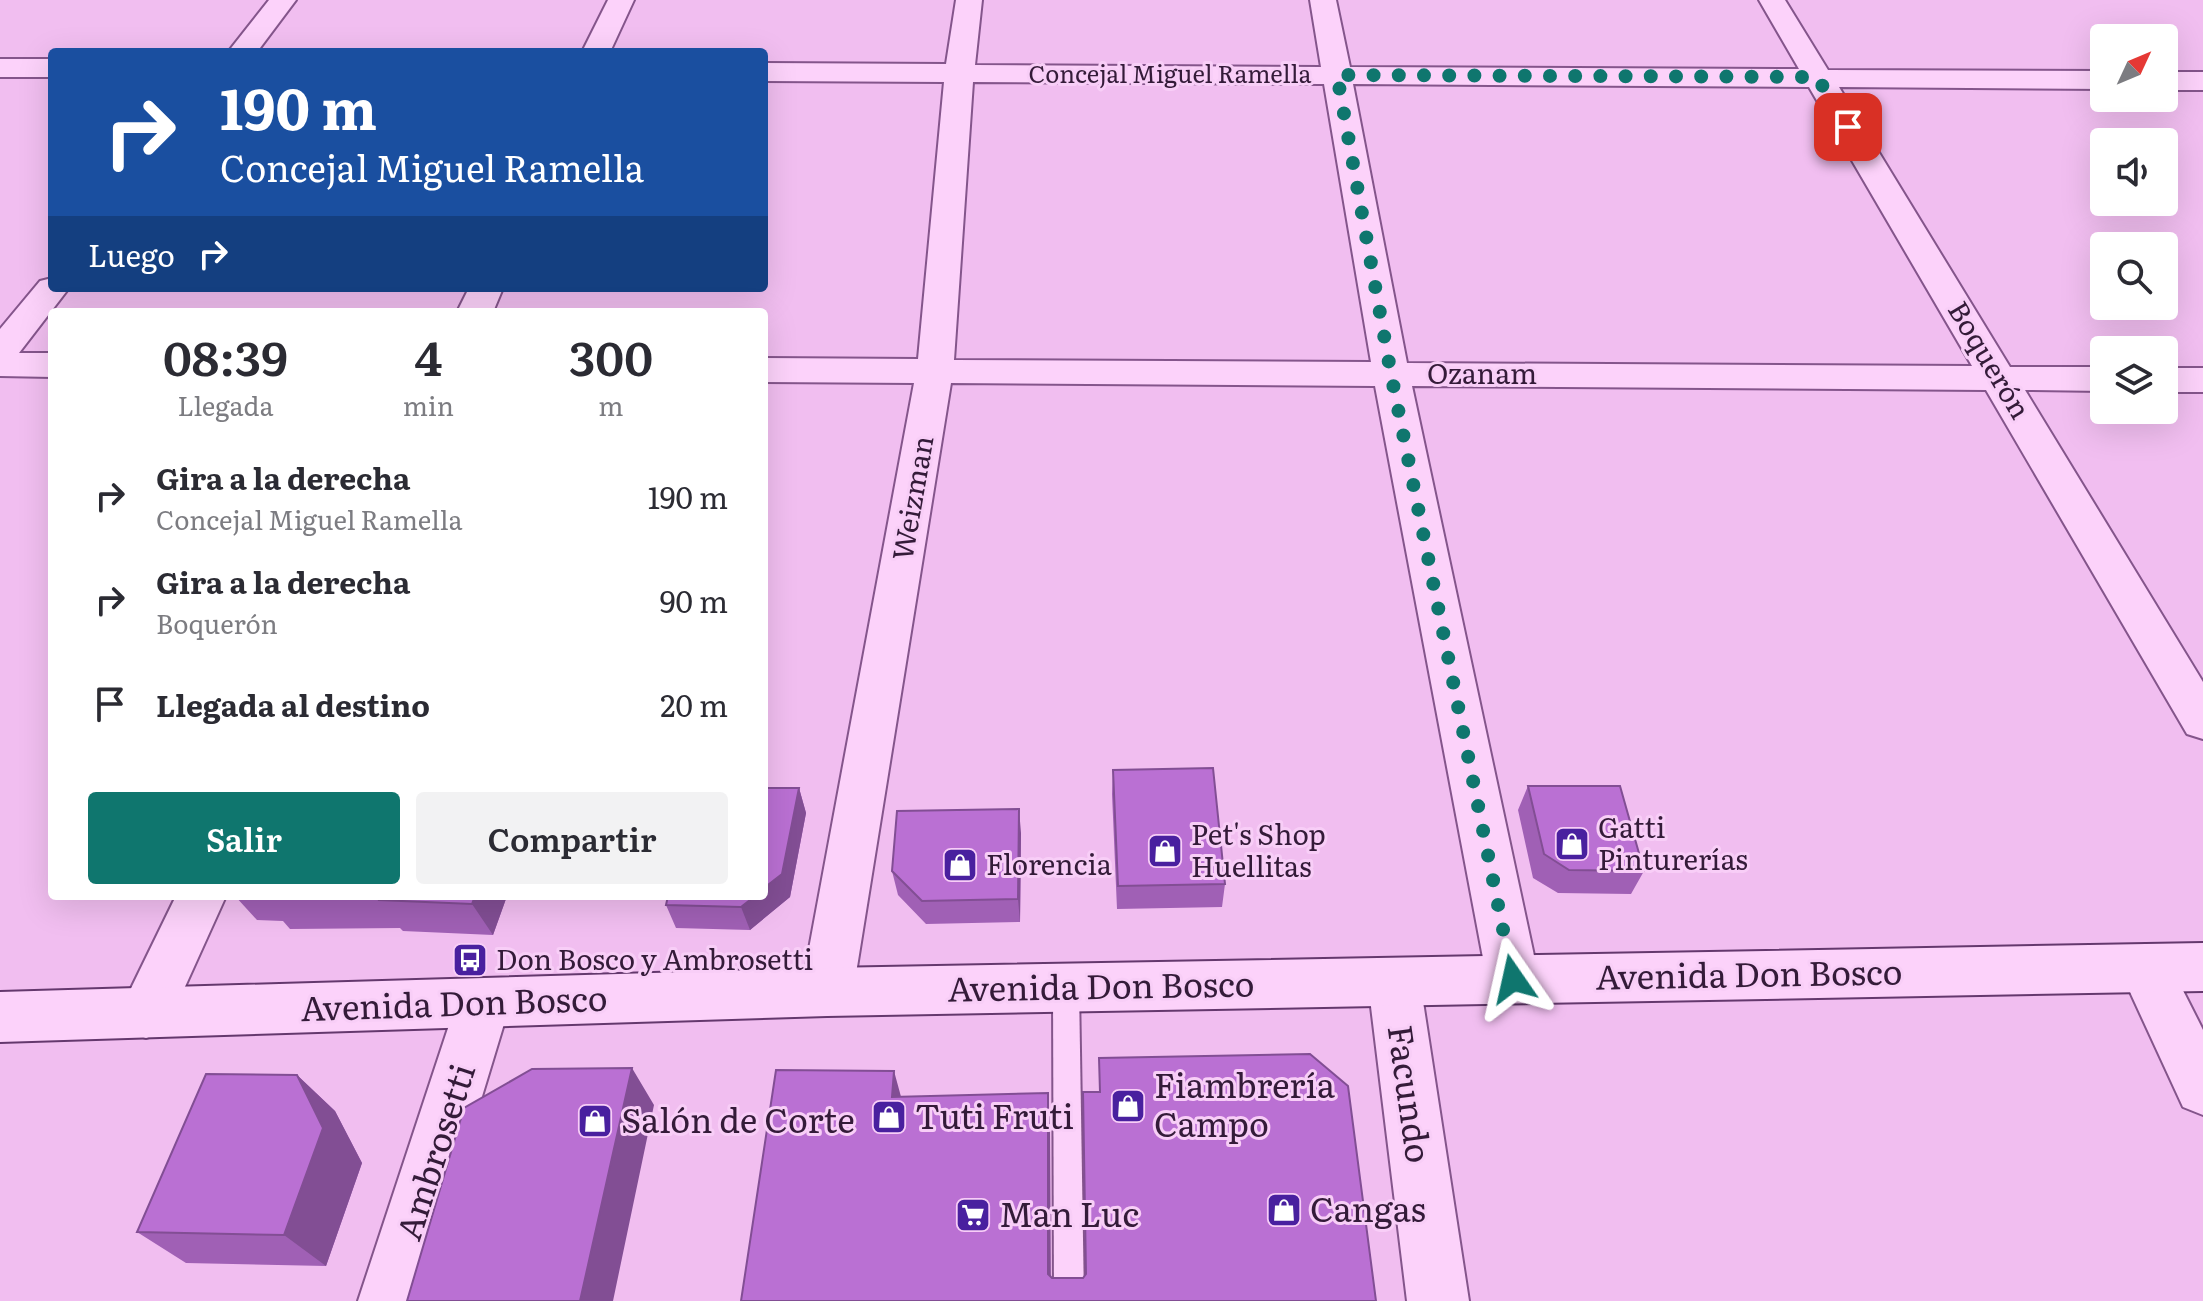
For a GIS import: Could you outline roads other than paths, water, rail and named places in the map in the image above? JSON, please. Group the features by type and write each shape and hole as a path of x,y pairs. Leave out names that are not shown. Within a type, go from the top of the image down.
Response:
{"street":[{"path":"245,48 283,0"},
{"path":"598,48 621,0"},
{"name":"Weizman","path":"827,992 935,371 959,75 969,0"},
{"path":"1323,0 1391,374 1513,979"},
{"name":"Boquerón","path":"1772,0 2203,721"},
{"path":"0,68 48,68"},
{"name":"Concejal Miguel Ramella","path":"768,72 2090,80"},
{"path":"2178,81 2203,81"},
{"path":"0,353 49,292"},
{"path":"0,364 48,365"},
{"name":"Ozanam","path":"768,370 2090,379"},
{"path":"2178,380 2203,380"},
{"path":"146,1013 199,900"},
{"name":"Avenida Don Bosco","path":"0,1017 827,992 2203,967"},
{"path":"2145,968 2203,1088"},
{"name":"Facundo","path":"1394,982 1438,1301"},
{"name":"Ambrosetti","path":"389,1301 483,1004"}],"lane":[{"path":"1066,988 1069,1301"}],"place":[{"name":"Gatti Pinturerías","path":"1572,844"},
{"name":"Pet's Shop Huellitas","path":"1165,851"},
{"name":"Florencia","path":"960,865"},
{"name":"Don Bosco y Ambrosetti","path":"470,960"},
{"name":"Fiambrería Campo","path":"1128,1106"},
{"name":"Tuti Fruti","path":"889,1117"},
{"name":"Salón de Corte","path":"595,1121"},
{"name":"Cangas","path":"1284,1210"},
{"name":"Man Luc","path":"973,1215"}]}
